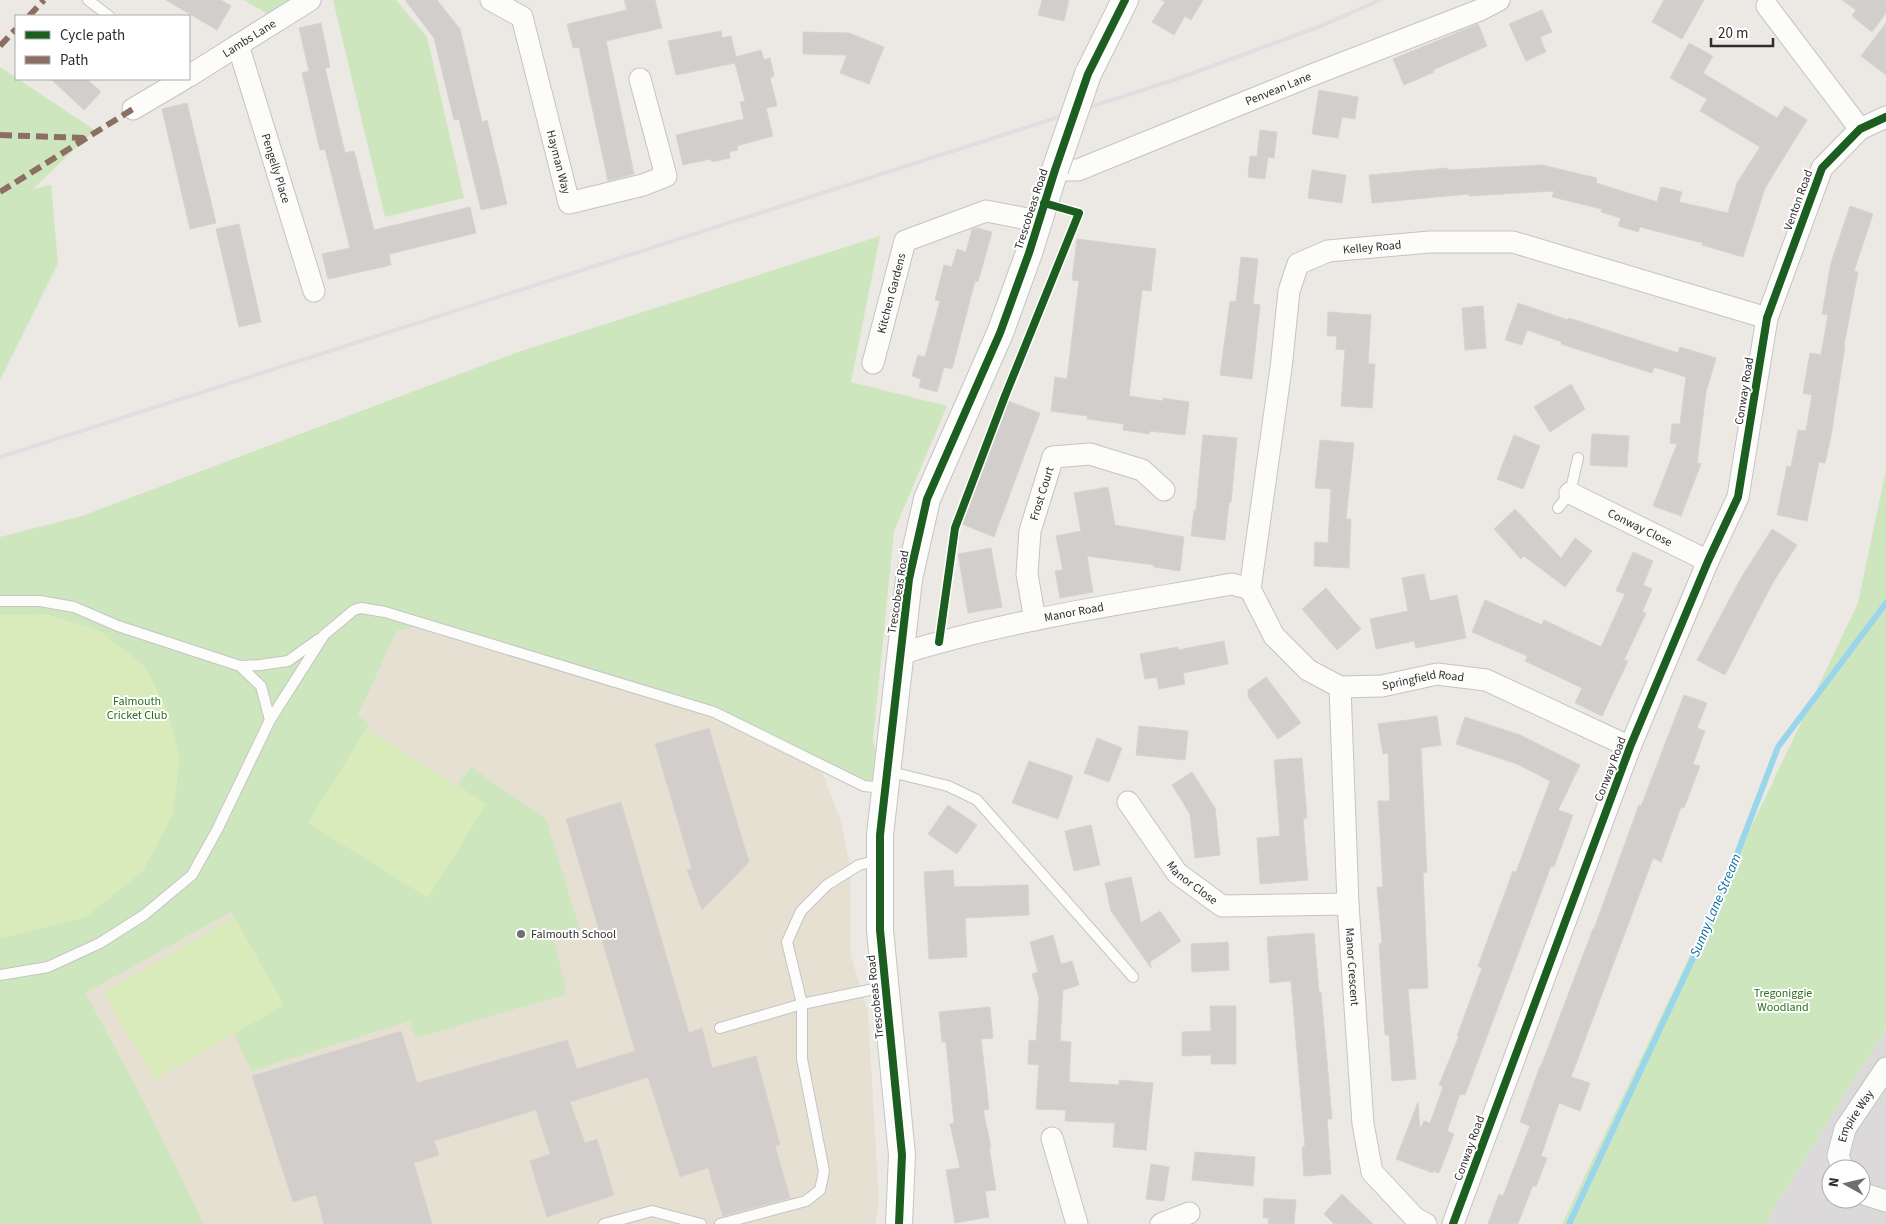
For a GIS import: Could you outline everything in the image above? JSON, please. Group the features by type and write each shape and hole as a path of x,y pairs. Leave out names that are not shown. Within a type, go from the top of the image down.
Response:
{"street":[{"name":"Lambs Lane","path":"190,74 310,0"},
{"name":"Hayman Way","path":"492,0 522,17 568,204 643,185 666,176 640,79"},
{"name":"Trescobeas Road","path":"899,1224 902,1155 880,930 880,835 909,579 927,499 1000,333 1029,253 1088,74 1125,0"},
{"name":"Penvean Lane","path":"1055,170 1078,170 1312,75 1480,10 1499,0"},
{"path":"1767,6 1860,129"},
{"name":"Pengelly Place","path":"238,45 314,291"},
{"name":"Lambs Lane","path":"132,109 179,80"},
{"name":"Venton Road","path":"1767,318 1822,168 1860,129 1886,117"},
{"name":"Kitchen Gardens","path":"873,362 905,240 986,211 1038,221"},
{"name":"Kelley Road","path":"1250,589 1280,377 1289,291 1298,264 1328,251 1430,242 1513,242 1767,318"},
{"name":"Conway Road","path":"1453,1224 1630,747 1708,561 1738,496 1767,318"},
{"name":"Frost Court","path":"1035,620 1027,574 1030,531 1053,457 1090,454 1142,470 1164,490"},
{"name":"Conway Close","path":"1564,500 1708,561"},
{"name":"Manor Road","path":"900,654 939,642 1035,620 1232,584 1250,589"},
{"name":"Springfield Road","path":"1250,589 1274,636 1308,670 1340,686 1382,686 1437,674 1486,680 1630,747"},
{"name":"Manor Crescent","path":"1340,686 1348,904 1363,1124 1372,1172 1415,1218 1426,1224"},
{"name":"Manor Close","path":"1128,802 1177,873 1222,906 1348,904"},
{"name":"Empire Way","path":"1839,1159 1838,1156 1845,1130 1886,1068"},
{"path":"1052,1138 1077,1224"},
{"path":"1871,1196 1886,1201"},
{"path":"1161,1224 1188,1213"}],"lane":[{"path":"88,0 108,15"},
{"path":"1564,500 1578,458"},
{"path":"0,602 40,601 74,607 118,626 240,666 288,661 354,610 360,608 385,612 714,712 864,786 885,779 948,786 978,800 1133,977"},
{"path":"0,975 48,967 100,943 144,915 192,875 217,830 270,720 324,635"},
{"path":"240,666 261,686 270,720"},
{"path":"720,1224 806,1201 820,1190 824,1171 802,1059 802,1004 787,942 801,911 826,884 859,865 880,860"},
{"path":"720,1028 802,1004 886,986"},
{"path":"604,1224 652,1211 701,1224"}],"shaded area":[{"name":"Falmouth School","path":"416,627 697,711 822,771 841,822 850,865 851,956 868,1012 879,1203 875,1224 204,1224 145,1103 86,993 231,912 358,717 397,631"},
{"path":"1886,1029 1886,1224 1766,1224 1776,1205"}],"green space":[{"path":"244,0 299,0 278,20"},
{"path":"333,0 396,0 427,37 464,198 385,217"},
{"path":"0,67 15,77 15,80 20,80 96,131 86,138 33,189 51,185 58,263 0,380"},
{"name":"Falmouth Cricket Club","path":"880,236 851,382 947,406 894,531 873,740 884,788 714,712 376,613 416,627 397,631 358,716 370,724 308,823 486,804 457,785 471,767 546,819 581,933 554,941 567,994 416,1038 410,1021 251,1071 234,1034 284,1005 231,912 86,993 145,1103 204,1224 0,1224 0,537 82,516 515,353"},
{"name":"Tregoniggie Woodland","path":"1886,470 1886,1029 1766,1224 1562,1224 1858,603"},
{"name":"Falmouth Cricket Club","path":"46,614 100,631 145,666 168,712 180,760 173,814 143,871 86,917 0,939 0,615"},
{"path":"366,729 486,804 428,898 308,823"},
{"path":"234,917 284,1005 154,1080 104,993"}],"building":[{"path":"166,0 221,0 231,6 217,30"},
{"path":"405,0 437,0 460,29 482,122 487,120 507,204 481,210 459,119 454,120 434,38"},
{"path":"624,0 655,0 662,28 606,41 634,174 608,181 579,47 573,48 567,24 627,10"},
{"path":"1042,0 1069,0 1064,21 1038,15"},
{"path":"1161,0 1203,0 1191,20 1185,16 1174,35 1152,22 1165,2"},
{"path":"1664,0 1704,0 1682,39 1652,22"},
{"path":"1842,0 1886,0 1886,13 1872,32 1852,16 1856,10"},
{"path":"1542,10 1552,32 1540,37 1546,52 1526,61 1509,24"},
{"path":"321,23 330,67 325,68 345,153 354,151 374,230 470,207 476,233 389,254 391,265 328,279 322,254 350,248 325,149 320,150 302,73 309,71 299,28"},
{"path":"1886,23 1886,75 1861,56"},
{"path":"1478,24 1487,46 1404,85 1393,59"},
{"path":"721,31 722,38 731,36 736,57 761,50 764,60 770,58 774,76 770,78 777,106 766,108 773,136 737,146 738,150 729,152 730,158 712,162 711,159 683,165 676,135 744,119 740,102 745,101 735,63 676,75 668,41"},
{"path":"803,32 849,33 884,47 869,84 840,73 847,55 803,54"},
{"path":"1689,43 1713,56 1703,73 1777,118 1785,106 1807,120 1765,188 1743,257 1702,245 1703,243 1640,227 1638,232 1618,226 1621,218 1601,212 1602,209 1552,197 1554,191 1469,196 1469,194 1372,203 1369,175 1448,168 1448,170 1542,165 1597,178 1596,183 1657,202 1661,187 1682,192 1679,202 1728,213 1737,183 1760,147 1700,111 1707,99 1670,78"},
{"path":"52,80 88,80 101,92 84,110"},
{"path":"1319,90 1358,97 1355,119 1342,117 1338,138 1312,134"},
{"path":"187,103 216,223 190,229 162,109"},
{"path":"1260,130 1277,132 1274,158 1257,156"},
{"path":"1250,156 1268,157 1265,179 1248,177"},
{"path":"1312,170 1346,175 1342,203 1308,198"},
{"path":"1850,206 1873,214 1854,271 1858,272 1844,345 1831,436 1825,463 1819,462 1807,521 1777,515 1787,466 1791,467 1798,430 1806,431 1812,395 1803,393 1810,353 1821,355 1828,315 1822,314 1831,263"},
{"path":"239,224 261,322 239,327 216,229"},
{"path":"977,228 992,232 978,282 975,281 952,369 944,367 937,392 919,387 921,379 912,376 918,355 925,357 940,301 935,300 944,265 952,267 957,249 966,252 972,229"},
{"path":"1077,239 1156,249 1151,291 1142,290 1129,396 1163,401 1163,398 1189,402 1185,435 1150,431 1149,434 1123,430 1124,424 1087,419 1088,416 1051,411 1055,377 1067,379 1079,281 1072,280"},
{"path":"1241,257 1258,259 1253,304 1260,305 1252,379 1220,375 1230,301 1236,302"},
{"path":"1518,303 1678,353 1680,347 1716,358 1706,392 1697,463 1701,464 1681,516 1653,506 1677,444 1670,443 1672,424 1680,424 1686,377 1654,367 1652,373 1561,344 1562,342 1527,330 1522,345 1505,340"},
{"path":"1483,306 1486,348 1465,350 1462,308"},
{"path":"1328,312 1371,315 1368,364 1375,364 1372,408 1341,406 1345,350 1336,349 1337,336 1327,336"},
{"path":"1571,384 1585,409 1550,432 1534,407"},
{"path":"1008,401 1040,413 994,537 962,524"},
{"path":"1592,434 1629,436 1627,467 1590,465"},
{"path":"1203,435 1237,438 1231,502 1229,502 1225,540 1191,536 1194,510 1196,510"},
{"path":"1514,435 1540,446 1523,489 1497,479"},
{"path":"1320,440 1354,443 1346,519 1351,519 1349,568 1314,566 1315,542 1328,543 1331,489 1315,488"},
{"path":"1108,487 1115,525 1184,537 1180,571 1154,567 1154,565 1087,556 1093,592 1060,598 1055,571 1063,570 1056,536 1081,531 1074,493"},
{"path":"1515,509 1561,558 1575,538 1592,551 1565,587 1524,556 1521,559 1494,529"},
{"path":"1772,529 1797,545 1772,584 1725,675 1697,660 1741,578"},
{"path":"991,548 1002,607 968,613 958,554"},
{"path":"1633,552 1653,561 1643,585 1652,589 1642,612 1646,613 1624,660 1628,661 1602,716 1575,703 1582,688 1525,661 1527,656 1472,632 1485,600 1542,625 1544,620 1601,647 1625,594 1616,591"},
{"path":"1424,574 1430,601 1457,595 1466,638 1416,648 1414,641 1376,649 1370,619 1408,611 1402,578"},
{"path":"1326,588 1361,629 1337,650 1302,609"},
{"path":"1224,641 1228,664 1183,673 1185,684 1159,689 1157,677 1145,679 1140,654 1178,647 1178,650"},
{"path":"1266,677 1301,723 1278,739 1248,697 1248,690"},
{"path":"1684,695 1707,703 1697,728 1705,731 1693,764 1700,766 1684,808 1681,807 1661,862 1653,858 1571,1077 1590,1083 1580,1111 1559,1103 1541,1156 1547,1158 1536,1187 1533,1185 1518,1224 1488,1224 1499,1194 1503,1196 1530,1126 1520,1122 1540,1066 1594,929 1639,805 1641,806"},
{"path":"1437,716 1441,745 1421,748 1427,872 1423,873 1428,988 1408,989 1416,1079 1392,1081 1389,1035 1385,1035 1379,944 1382,943 1377,887 1383,887 1378,801 1390,801 1388,753 1383,754 1378,724"},
{"path":"1465,717 1520,735 1580,765 1558,810 1573,815 1554,867 1551,866 1465,1095 1460,1094 1447,1131 1454,1134 1439,1173 1433,1171 1433,1173 1396,1159 1418,1102 1420,1130 1424,1121 1430,1123 1443,1087 1439,1085 1459,1036 1457,1036 1482,968 1478,966 1513,871 1516,872 1550,781 1517,764 1456,744"},
{"path":"1139,726 1188,731 1185,760 1136,755"},
{"path":"709,728 749,862 702,910 687,870 692,869 655,744"},
{"path":"1097,738 1122,748 1109,782 1084,773"},
{"path":"1302,758 1307,818 1303,819 1308,880 1260,884 1257,838 1280,836 1274,760"},
{"path":"1029,761 1073,776 1058,819 1012,803"},
{"path":"1192,772 1215,808 1220,855 1195,858 1190,814 1172,785"},
{"path":"621,802 689,1033 702,1028 712,1068 756,1056 780,1145 775,1146 790,1198 723,1216 708,1168 680,1177 648,1077 570,1102 585,1143 597,1139 614,1195 547,1217 530,1161 550,1154 536,1110 434,1141 439,1155 414,1163 432,1224 324,1224 316,1195 293,1202 252,1076 401,1031 417,1083 567,1040 577,1069 635,1051 566,819"},
{"path":"948,805 977,825 957,854 928,834"},
{"path":"1091,825 1100,865 1074,871 1065,831"},
{"path":"953,870 954,887 1028,885 1029,915 965,918 967,957 929,959 924,872"},
{"path":"1131,877 1141,923 1160,911 1181,941 1150,962 1151,968 1111,911 1105,883"},
{"path":"1314,933 1332,1119 1327,1119 1331,1174 1304,1176 1302,1147 1305,1146 1291,981 1270,983 1267,937"},
{"path":"1053,935 1061,964 1072,961 1079,985 1063,990 1060,1041 1071,1042 1069,1082 1119,1085 1119,1080 1153,1083 1146,1150 1113,1147 1115,1123 1065,1121 1066,1110 1036,1109 1039,1065 1028,1064 1029,1040 1036,1041 1039,998 1032,974 1038,972 1030,942"},
{"path":"1228,942 1229,970 1192,972 1191,944"},
{"path":"1210,1006 1236,1006 1236,1064 1211,1064 1211,1055 1182,1056 1182,1032 1211,1031"},
{"path":"990,1007 993,1038 981,1039 989,1109 983,1110 991,1147 989,1147 996,1190 985,1191 989,1217 955,1223 946,1170 960,1168 950,1124 954,1123 946,1042 942,1042 939,1012"},
{"path":"1195,1152 1255,1157 1253,1186 1192,1180"},
{"path":"1151,1164 1169,1167 1164,1201 1146,1199"},
{"path":"1342,1194 1373,1224 1334,1224 1324,1214"},
{"path":"1264,1198 1296,1200 1294,1224 1268,1224 1269,1218 1263,1218"}],"waterway":[{"name":"Sunny Lane Stream","path":"1569,1224 1716,909 1778,747 1886,603"}],"railway":[{"path":"0,457 1174,80 1321,26 1380,0"}],"marked path":[{"path":"30,15 44,0"},
{"path":"0,46 15,30"},
{"path":"0,192 133,109"},
{"path":"0,135 86,138"}],"cycle path":[{"path":"899,1224 902,1155 880,930 880,835 909,579 927,499 1000,333 1029,253 1088,74 1125,0"},
{"path":"1453,1224 1630,747 1708,561 1738,497 1767,318 1822,168 1860,129 1886,117"},
{"path":"939,642 955,528 1005,396 1079,213 1044,203"}],"place":[{"name":"Falmouth School","path":"521,934"}]}
